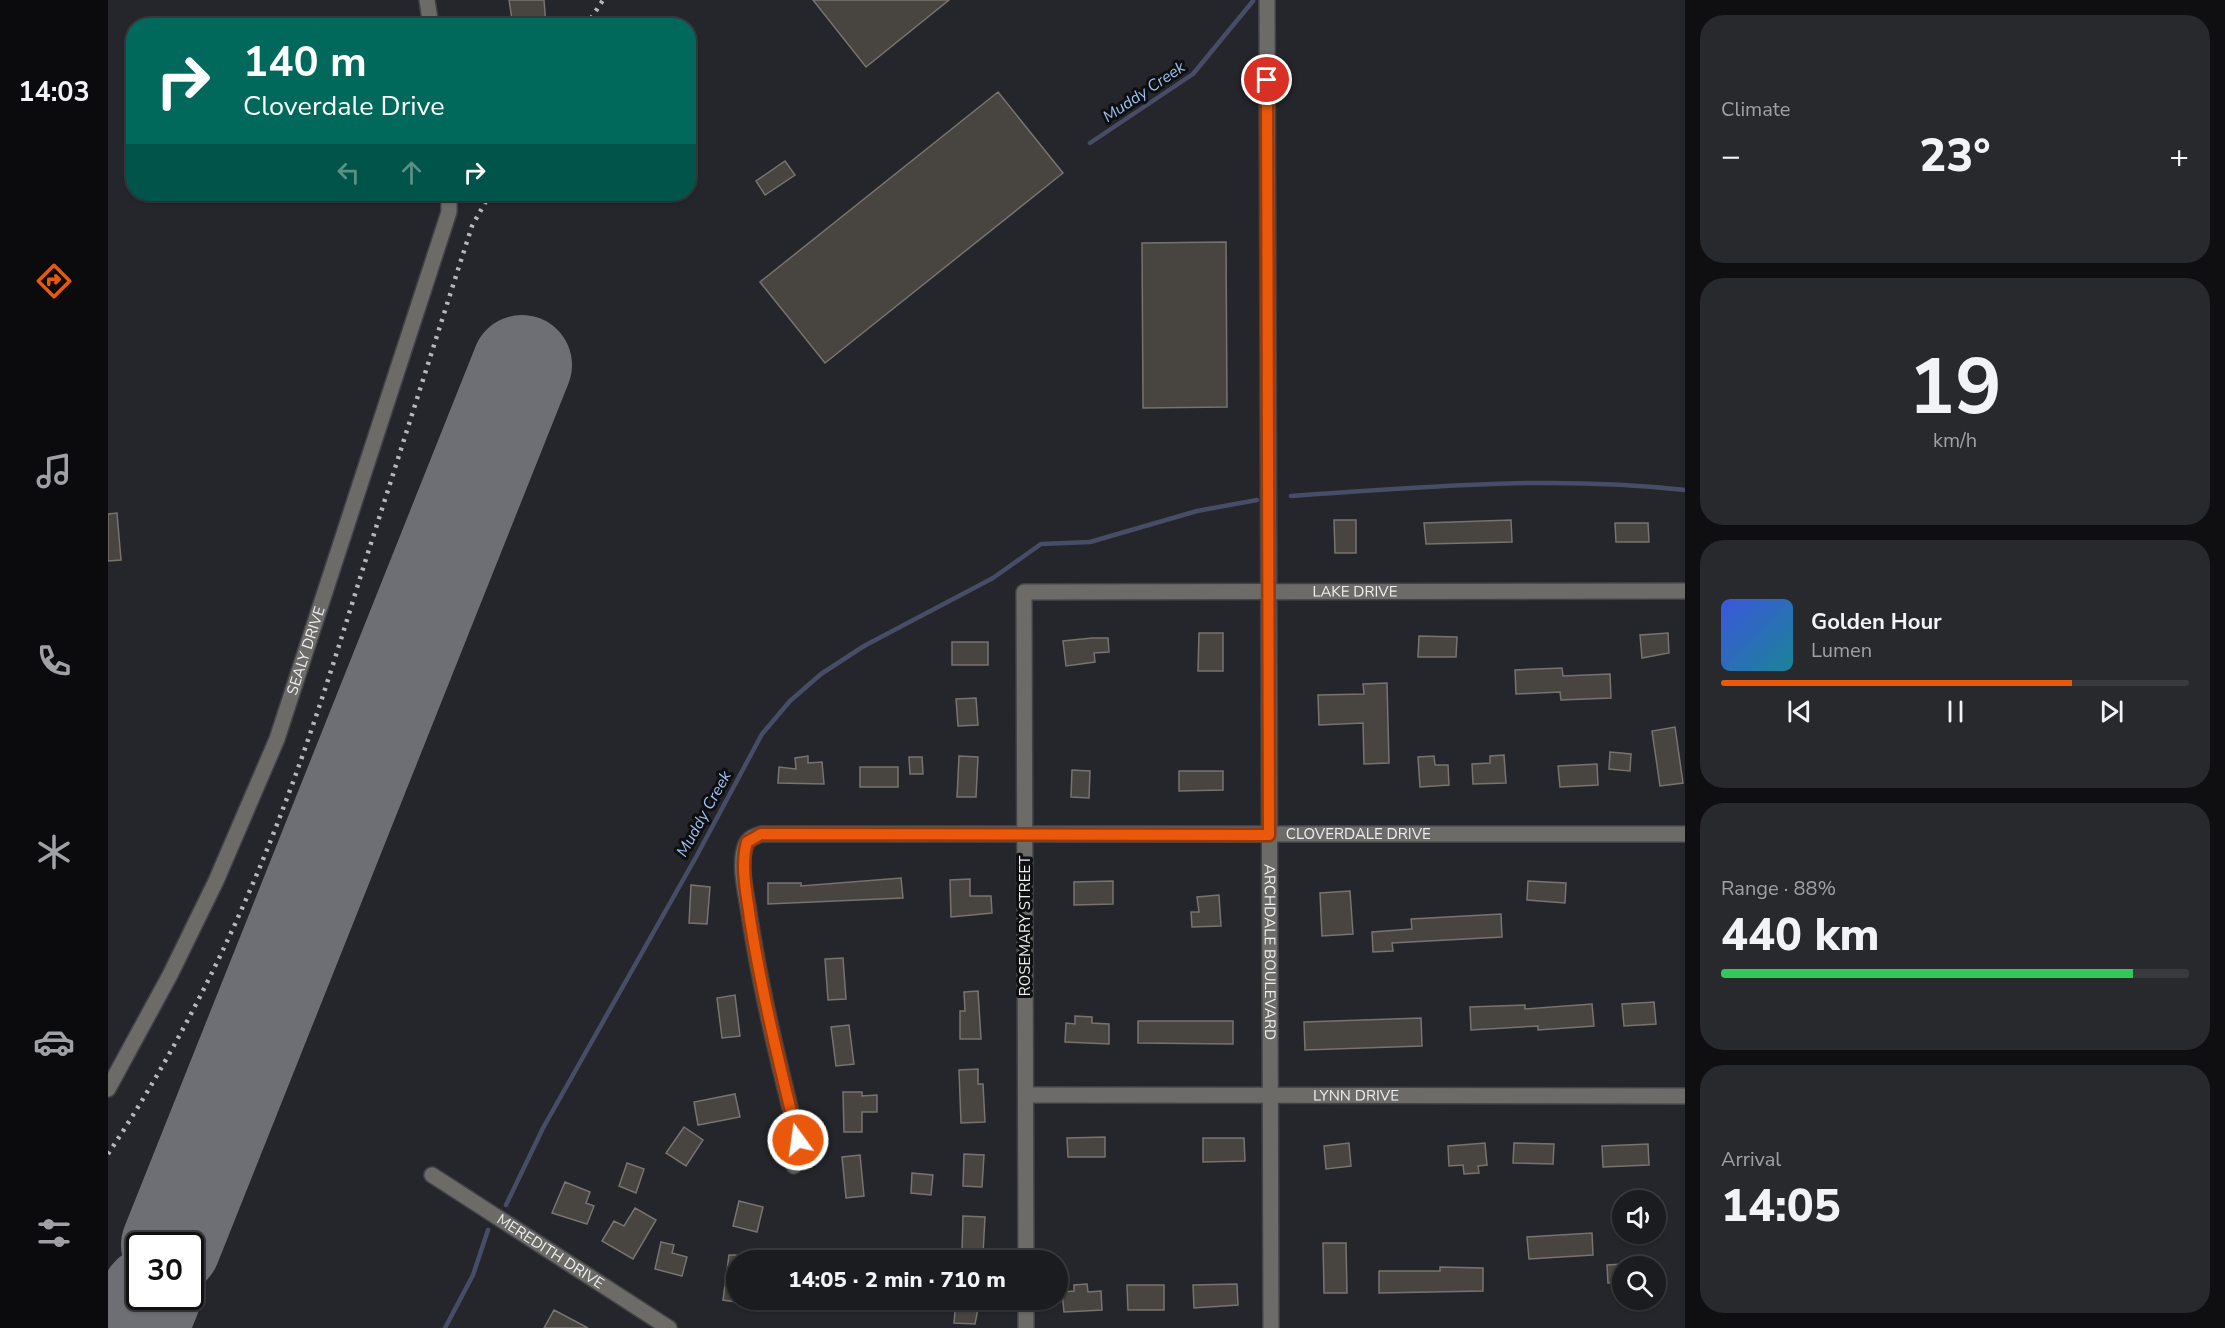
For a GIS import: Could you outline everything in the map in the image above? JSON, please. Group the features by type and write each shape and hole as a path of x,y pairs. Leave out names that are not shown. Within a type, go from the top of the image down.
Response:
{"street":[{"path":"427,0 430,18"},
{"name":"ARCHDALE BOULEVARD","path":"1267,0 1272,1328"},
{"name":"SEALY DRIVE","path":"109,1083 216,881 277,739 449,212 449,201"},
{"name":"LAKE DRIVE","path":"1024,592 1685,591"},
{"name":"ROSEMARY STREET","path":"1024,592 1026,1250"},
{"name":"CLOVERDALE DRIVE","path":"794,1166 801,1152 756,957 743,865 747,842 761,834 1685,834"},
{"name":"LYNN DRIVE","path":"1026,1095 1685,1096"},
{"name":"MEREDITH DRIVE","path":"432,1174 669,1328"},
{"path":"1026,1310 1026,1328"}],"building":[{"path":"509,0 544,0 545,18 512,18"},
{"path":"813,0 949,0 866,67"},
{"path":"998,92 1063,173 825,363 760,282"},
{"path":"785,161 795,175 765,195 756,181"},
{"path":"1226,242 1227,407 1143,408 1142,243"},
{"path":"117,513 121,560 108,561 108,514"},
{"path":"1334,520 1356,520 1356,553 1335,553"},
{"path":"1511,520 1512,542 1426,544 1424,523"},
{"path":"1615,523 1648,523 1649,542 1616,542"},
{"path":"1199,633 1223,633 1223,671 1198,671"},
{"path":"1668,633 1669,653 1642,658 1640,635"},
{"path":"1419,636 1457,637 1456,657 1418,657"},
{"path":"1108,638 1109,652 1094,653 1095,662 1066,666 1063,641"},
{"path":"952,642 988,642 988,665 952,665"},
{"path":"1562,668 1563,676 1610,674 1611,698 1561,700 1560,692 1516,694 1515,670"},
{"path":"1387,683 1389,763 1364,764 1363,723 1319,725 1318,695 1364,694 1363,684"},
{"path":"976,698 978,725 958,726 956,699"},
{"path":"1675,727 1683,783 1660,786 1652,731"},
{"path":"1610,752 1631,754 1630,771 1609,769"},
{"path":"1504,755 1506,783 1473,784 1472,764 1490,763 1490,756"},
{"path":"808,756 808,763 822,762 824,784 778,783 779,767 796,769 795,758"},
{"path":"959,756 978,757 976,797 957,797"},
{"path":"1434,756 1435,765 1448,765 1449,785 1420,787 1418,757"},
{"path":"909,757 922,757 923,774 910,774"},
{"path":"1597,764 1598,785 1560,787 1558,766"},
{"path":"860,767 898,767 898,787 860,787"},
{"path":"1072,770 1090,771 1089,798 1071,797"},
{"path":"1179,771 1223,771 1223,790 1179,791"},
{"path":"901,878 903,898 768,904 768,883 801,883 801,886"},
{"path":"970,879 970,896 991,896 992,913 951,917 950,880"},
{"path":"1113,881 1113,904 1074,905 1074,882"},
{"path":"1528,881 1566,883 1565,903 1527,900"},
{"path":"691,885 710,887 707,924 689,923"},
{"path":"1350,891 1353,934 1322,936 1320,893"},
{"path":"1219,895 1221,926 1192,927 1191,912 1199,912 1197,897"},
{"path":"1501,914 1502,937 1392,943 1393,951 1373,952 1372,932 1412,929 1411,919"},
{"path":"843,958 846,999 828,1000 825,959"},
{"path":"978,991 981,1039 960,1039 960,1011 965,1011 964,992"},
{"path":"735,995 740,1036 722,1038 717,998"},
{"path":"1654,1002 1656,1024 1624,1026 1622,1004"},
{"path":"1592,1004 1594,1026 1538,1030 1538,1026 1471,1030 1470,1007 1525,1005 1525,1009"},
{"path":"1075,1016 1092,1017 1092,1023 1109,1024 1109,1044 1065,1042 1066,1023 1075,1024"},
{"path":"1421,1018 1422,1046 1305,1050 1304,1022"},
{"path":"1138,1021 1233,1021 1233,1044 1138,1043"},
{"path":"849,1025 854,1064 836,1066 831,1027"},
{"path":"978,1069 978,1084 983,1084 985,1122 961,1123 959,1070"},
{"path":"843,1092 862,1092 862,1096 877,1095 877,1112 862,1112 862,1132 844,1132"},
{"path":"735,1094 740,1117 698,1125 694,1102"},
{"path":"684,1127 703,1140 686,1166 666,1153"},
{"path":"1105,1137 1105,1157 1068,1157 1067,1138"},
{"path":"1203,1138 1244,1138 1245,1161 1203,1162"},
{"path":"1349,1143 1351,1166 1326,1169 1324,1146"},
{"path":"1485,1143 1487,1165 1478,1166 1479,1173 1464,1174 1463,1165 1449,1166 1448,1146"},
{"path":"1514,1143 1554,1144 1553,1164 1513,1163"},
{"path":"1648,1144 1649,1165 1603,1167 1602,1146"},
{"path":"964,1154 984,1155 982,1187 963,1186"},
{"path":"860,1155 864,1196 846,1198 842,1157"},
{"path":"627,1163 644,1169 636,1193 619,1186"},
{"path":"912,1173 933,1175 931,1195 911,1193"},
{"path":"565,1182 590,1192 586,1203 594,1206 587,1224 552,1213"},
{"path":"739,1201 763,1207 757,1232 733,1226"},
{"path":"635,1208 656,1220 633,1259 602,1241 614,1221 624,1226"},
{"path":"963,1216 985,1217 983,1250 962,1250"},
{"path":"1592,1233 1593,1255 1529,1259 1527,1237"},
{"path":"661,1242 674,1245 672,1253 687,1257 682,1276 655,1269"},
{"path":"1323,1243 1346,1243 1347,1293 1324,1293"},
{"path":"1607,1265 1612,1265 1612,1283 1608,1283"},
{"path":"1440,1267 1483,1268 1483,1291 1379,1293 1379,1271 1440,1271"},
{"path":"726,1278 726,1300 723,1300"},
{"path":"1087,1284 1088,1292 1101,1291 1102,1310 1064,1312 1064,1310 1068,1310 1068,1292 1074,1291 1074,1285"},
{"path":"1237,1284 1238,1305 1194,1308 1193,1285"},
{"path":"1127,1285 1164,1285 1164,1310 1128,1310"},
{"path":"554,1310 588,1328 544,1328"},
{"path":"955,1310 978,1310 975,1324 954,1323"}],"waterway":[{"name":"Muddy Creek","path":"1090,143 1193,74 1253,1"},
{"path":"1291,496 1438,486 1537,483 1586,483 1685,490"},
{"name":"Muddy Creek","path":"506,1205 543,1128 696,857 762,734 790,701 821,674 864,646 993,578 1041,544 1090,542 1197,511 1257,500"},
{"name":"Muddy Creek","path":"445,1328 473,1275 488,1230"}],"runway":[{"path":"176,1232 522,365"},
{"path":"138,1328 145,1310"}],"railway":[{"path":"591,18 603,0"},
{"path":"108,1154 182,1031 225,946 264,858 293,783 325,688 472,226 486,201"}],"route":[{"path":"798,1140 756,957 750,917 743,865 747,842 753,837 761,834 1269,835 1267,80"}]}
